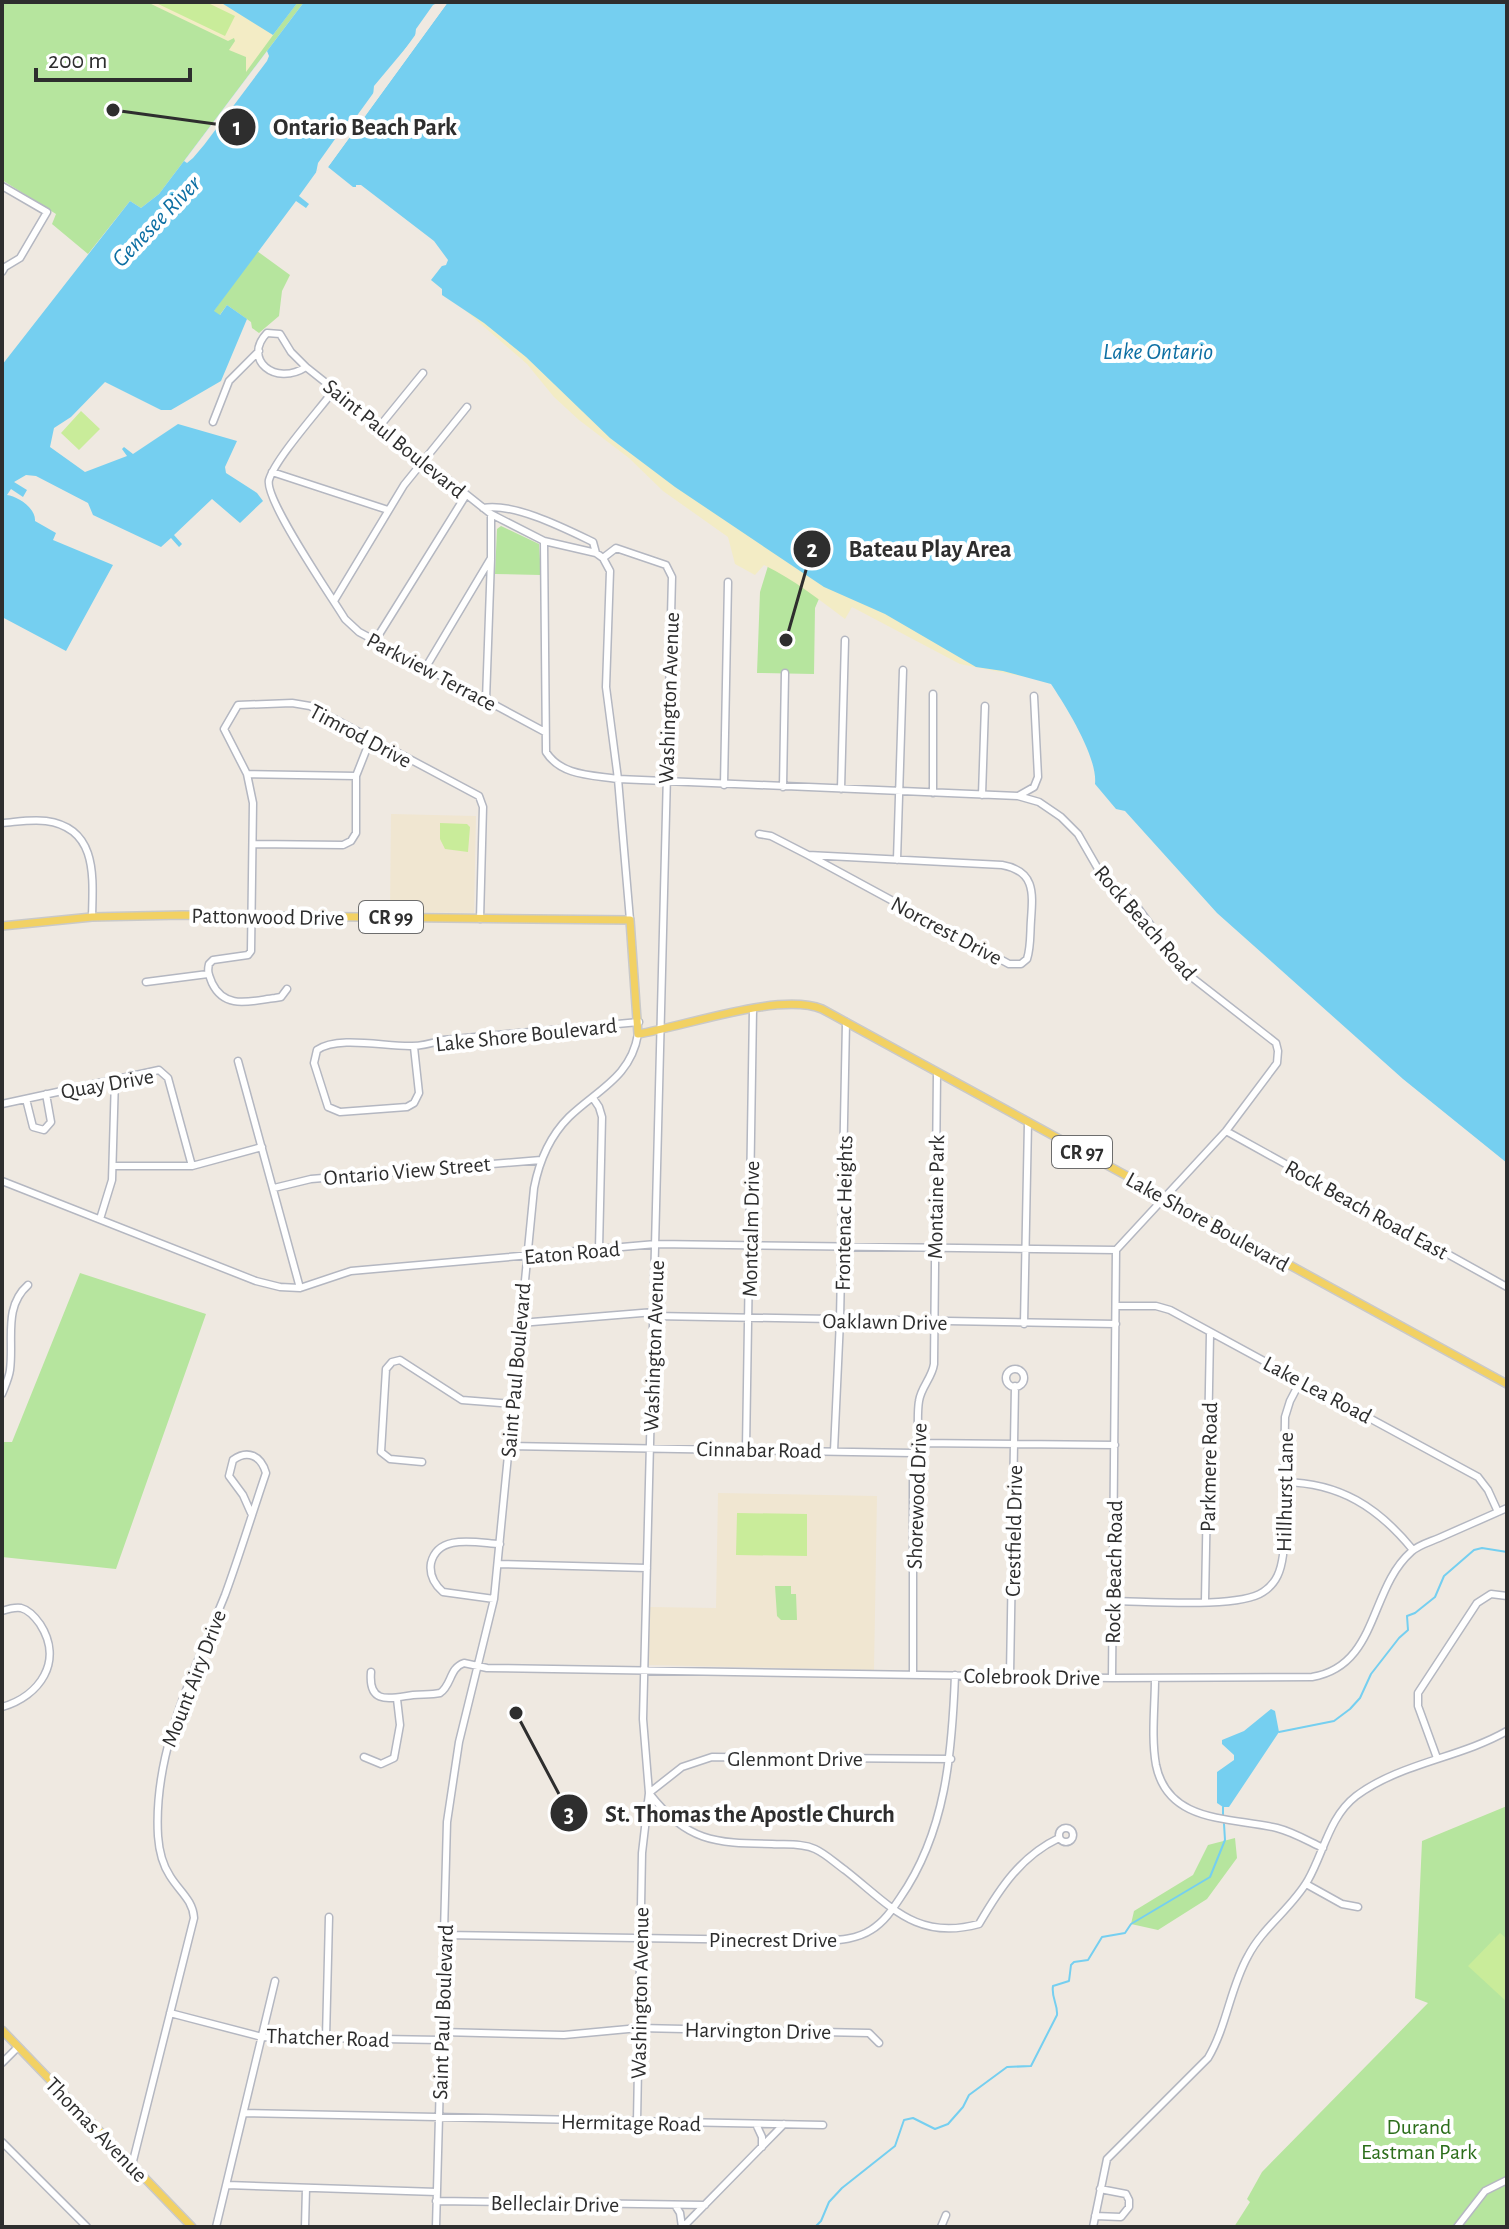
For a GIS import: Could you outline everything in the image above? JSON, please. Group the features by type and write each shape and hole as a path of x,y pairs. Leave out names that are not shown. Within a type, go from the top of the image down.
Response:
{"main road":[{"name":"Pattonwood Drive","path":"2,926 92,917 252,915 630,920"},
{"name":"Saint Paul Boulevard","path":"630,920 638,1034"},
{"name":"Lake Shore Boulevard","path":"638,1034 753,1009 801,1003 822,1009 1507,1384"},
{"name":"Thomas Avenue","path":"2,2030 192,2227"}],"street":[{"path":"2,186 47,212 20,258 2,272"},
{"name":"Saint Paul Boulevard","path":"306,367 293,375 280,376 265,367 259,351 261,340 267,333 277,333 306,367 491,514 544,541 596,553 603,558 610,571 606,687 618,779 630,920"},
{"path":"213,422 229,381 259,351"},
{"path":"379,427 423,373"},
{"path":"334,390 272,472 388,510"},
{"path":"334,601 388,510 422,461 467,407"},
{"name":"Parkview Terrace","path":"272,472 268,485 272,499 348,624 545,732"},
{"path":"375,641 466,495"},
{"name":"Saint Paul Boulevard","path":"483,508 504,508 559,526 593,542 596,553"},
{"path":"486,700 491,514"},
{"path":"544,541 546,752 551,761 567,771 618,779"},
{"name":"Washington Avenue","path":"603,558 616,548 670,569 644,1670 643,1730 649,1793 642,1839 637,2122"},
{"path":"426,667 491,558"},
{"path":"724,785 728,582"},
{"path":"841,789 845,640"},
{"path":"897,860 903,670"},
{"path":"783,787 785,673"},
{"path":"933,694 933,793"},
{"path":"1018,796 1034,787 1038,777 1034,696"},
{"name":"Timrod Drive","path":"208,974 209,964 213,960 250,953 253,803 247,774 224,731 225,723 238,705 305,705 475,793 481,799 480,919"},
{"path":"982,795 985,706"},
{"path":"253,844 343,845 351,841 356,833 356,776 371,738"},
{"path":"247,774 356,776"},
{"name":"Rock Beach Road","path":"618,779 1018,796 1039,802 1078,834 1101,874 1135,904 1185,972 1276,1043 1277,1063 1226,1131 1116,1250 1112,1678"},
{"path":"2,823 43,820 60,825 79,838 87,847 92,864 92,917"},
{"name":"Norcrest Drive","path":"759,834 771,836 808,855 1009,964 1021,964 1027,959 1032,896 1030,884 1022,873 1002,865 808,855"},
{"path":"146,982 208,974 220,995 231,1002 281,997 287,989"},
{"name":"Montcalm Drive","path":"746,1449 753,1009"},
{"name":"Lake Shore Boulevard","path":"414,1047 419,1093 414,1103 407,1107 340,1112 328,1107 314,1063 320,1047 362,1043 414,1047 443,1040 639,1022"},
{"name":"Frontenac Heights","path":"834,1451 846,1022"},
{"name":"Saint Paul Boulevard","path":"436,2227 447,1822 459,1742 494,1599 534,1188 541,1160 562,1126 622,1074 633,1056 638,1034"},
{"path":"238,1061 300,1288"},
{"name":"Quay Drive","path":"2,1104 154,1070 166,1075 192,1166"},
{"name":"Montaine Park","path":"933,1322 937,1073"},
{"path":"100,1219 111,1188 115,1078"},
{"path":"26,1099 33,1127 44,1130 51,1122 46,1094"},
{"path":"593,1098 602,1117 599,1249"},
{"path":"1024,1324 1028,1122"},
{"name":"Rock Beach Road East","path":"1226,1131 1507,1287"},
{"path":"113,1166 192,1166 262,1147"},
{"name":"Ontario View Street","path":"274,1188 311,1179 541,1160"},
{"name":"Eaton Road","path":"2,1181 256,1281 300,1288 351,1271 656,1244 1116,1250"},
{"path":"2,1394 12,1314 19,1294 28,1285"},
{"name":"Lake Lea Road","path":"1116,1306 1161,1307 1301,1380 1478,1477 1498,1512"},
{"name":"Oaklawn Drive","path":"520,1323 654,1314 1116,1324"},
{"name":"Shorewood Drive","path":"913,1673 913,1453 918,1443 919,1398 932,1375 934,1364 933,1322"},
{"name":"Parkmere Road","path":"1205,1601 1210,1334"},
{"path":"422,1462 386,1458 381,1452 386,1369 392,1362 400,1360 462,1400 512,1404"},
{"name":"Hillhurst Lane","path":"1112,1601 1233,1601 1254,1597 1276,1579 1283,1555 1285,1417 1301,1380"},
{"name":"Crestfield Drive","path":"1010,1675 1015,1386"},
{"path":"918,1443 1115,1445"},
{"name":"Cinnabar Road","path":"508,1446 913,1453"},
{"name":"Mount Airy Drive","path":"132,2165 194,1918 191,1903 169,1876 160,1855 158,1824 163,1760 171,1729 247,1534 251,1513 266,1473 259,1460 252,1454 244,1454 233,1460 229,1476 251,1513"},
{"path":"1284,1482 1326,1487 1355,1498 1383,1516 1413,1550"},
{"name":"Colebrook Drive","path":"479,1667 1297,1679 1329,1673 1346,1662 1360,1646 1388,1583 1413,1550 1507,1508"},
{"path":"494,1599 443,1592 433,1580 431,1565 435,1553 446,1544 500,1544"},
{"path":"498,1564 647,1568"},
{"path":"1437,1758 1418,1706 1421,1687 1477,1603 1491,1594 1507,1596"},
{"path":"2,1611 21,1608 34,1617 46,1636 49,1659 45,1675 36,1688 22,1700 2,1707"},
{"path":"371,1672 370,1683 376,1694 397,1699 440,1693 446,1689 455,1668 460,1664 479,1667"},
{"name":"Pinecrest Drive","path":"444,1935 837,1940 851,1938 874,1928 893,1909 913,1878 930,1842 951,1759 955,1675"},
{"path":"1155,1678 1156,1762 1161,1780 1171,1797 1204,1815 1275,1828 1323,1848"},
{"path":"364,1757 381,1764 394,1758 400,1725 397,1699"},
{"path":"1093,2227 1104,2166 1111,2154 1208,2058 1245,1960 1258,1939 1306,1884 1339,1814 1352,1799 1386,1780 1507,1731"},
{"name":"Glenmont Drive","path":"649,1793 682,1767 712,1757 951,1759"},
{"path":"649,1793 680,1824 705,1838 731,1844 795,1845 815,1849 893,1909 915,1922 937,1929 958,1929 979,1924 1014,1871 1059,1838"},
{"path":"1306,1884 1342,1904 1358,1907"},
{"path":"326,2038 329,1917"},
{"path":"216,2227 275,1981"},
{"name":"Thatcher Road","path":"170,2013 262,2037 441,2040"},
{"name":"Harvington Drive","path":"441,2032 564,2035 639,2028 869,2033 879,2043"},
{"path":"2,2063 18,2047"},
{"name":"Hermitage Road","path":"245,2113 823,2125"},
{"path":"756,2124 762,2137 762,2147"},
{"path":"683,2227 784,2124"},
{"path":"2,2142 87,2227"},
{"path":"1457,2227 1485,2191 1507,2180"},
{"path":"227,2185 437,2192"},
{"path":"305,2227 306,2188"},
{"path":"1095,2216 1121,2217 1129,2207 1126,2194 1100,2189"},
{"name":"Belleclair Drive","path":"436,2201 705,2205"},
{"path":"675,2205 683,2227"},
{"path":"941,2227 946,2215"},
{"path":"178,2227 185,2220"}],"shaded area":[{"path":"391,814 476,816 474,913 390,912"},
{"path":"718,1493 877,1496 874,1670 648,1665 648,1607 716,1608"}],"green space":[{"path":"2,2 220,2 277,29 298,2 304,2 159,194 141,208 130,201 88,254 52,224 56,214 2,180"},
{"path":"154,2 206,2 235,16 225,36"},
{"path":"257,251 290,275 282,291 279,316 259,333 252,328 251,322 227,305 219,316 213,312"},
{"path":"81,411 100,429 79,450 61,433"},
{"path":"501,526 539,544 541,575 495,574 497,529"},
{"path":"772,553 824,587 815,608 814,674 757,673 760,592"},
{"path":"440,823 467,824 470,827 468,852 445,849 440,839"},
{"path":"80,1273 206,1314 116,1569 2,1557 2,1442 12,1442"},
{"path":"737,1513 807,1514 807,1556 736,1555"},
{"path":"775,1586 791,1586 791,1594 796,1594 797,1620 781,1620 777,1616"},
{"name":"Durand Eastman Park","path":"1507,1806 1507,2227 1234,2227 1250,2202 1247,2199 1262,2172 1428,2003 1415,1998 1422,1841"},
{"path":"1235,1838 1237,1858 1207,1899 1158,1930 1131,1924 1134,1911 1193,1875 1208,1845"},
{"path":"1500,1933 1507,1939 1507,2002 1468,1966"}],"sand":[{"path":"147,2 273,2 290,12 246,72 246,57 229,50 234,38 228,41"},
{"path":"431,280 1021,676 960,664 852,607 845,619 764,565 755,575 735,564 728,537 663,491 629,458 579,420 554,397 527,364 459,305 442,295 442,289"}],"water":[{"path":"220,2 298,2 273,35"},
{"name":"Genesee River","path":"304,2 439,2 299,196 309,204 306,208 296,201 214,311 220,315 227,305 247,319 221,381 171,410 161,410 105,382 71,417 54,428 50,447 85,472 127,456 122,449 124,447 133,454 178,424 237,441 225,467 226,473 257,493 263,501 240,523 212,499 174,535 182,544 179,547 171,538 161,547 93,515 88,503 36,476 26,475 14,482 27,490 23,497 11,489 7,495 25,504 35,521 56,533 53,540 113,565 66,651 2,617 2,365 130,201 141,208 159,194"},
{"name":"Lake Ontario","path":"448,2 1507,2 1507,1163 1403,1079 1217,913 1125,811 1116,809 1095,784 1095,773 1086,746 1051,684 976,667 885,614 824,587 675,487 610,438 526,357 484,323 442,295 442,289 431,280 445,262 438,249 360,187 353,187 328,167"},
{"path":"1271,1709 1275,1711 1279,1732 1229,1807 1223,1807 1217,1803 1217,1772 1234,1760 1234,1755 1222,1744 1222,1740 1244,1731"}],"pier":[{"path":"448,2 328,167 323,164 316,173 318,163 350,118 358,115 373,96 374,86 415,37 416,29 433,5"},
{"path":"267,51 267,61 204,145 187,163 184,161"},
{"path":"356,185 361,185 434,241 448,260 446,265 442,266 434,249 356,189"}],"waterway":[{"path":"1279,1732 1334,1721 1350,1709 1360,1698 1371,1674 1408,1630 1407,1616 1435,1597 1444,1576 1474,1550 1482,1548 1507,1552"},
{"path":"1223,1807 1223,1815"},
{"path":"806,2227 815,2227 829,2202 842,2188 895,2146 904,2120 913,2118 935,2129 948,2124 969,2095 1007,2067 1031,2066 1057,2015 1053,1986 1069,1981 1071,1965 1088,1960 1102,1937 1125,1933 1131,1924 1210,1877 1225,1840 1224,1824"}],"place":[{"name":"Ontario Beach Park","path":"113,110"},
{"name":"Bateau Play Area","path":"786,640"},
{"name":"St. Thomas the Apostle Church","path":"516,1713"}]}
